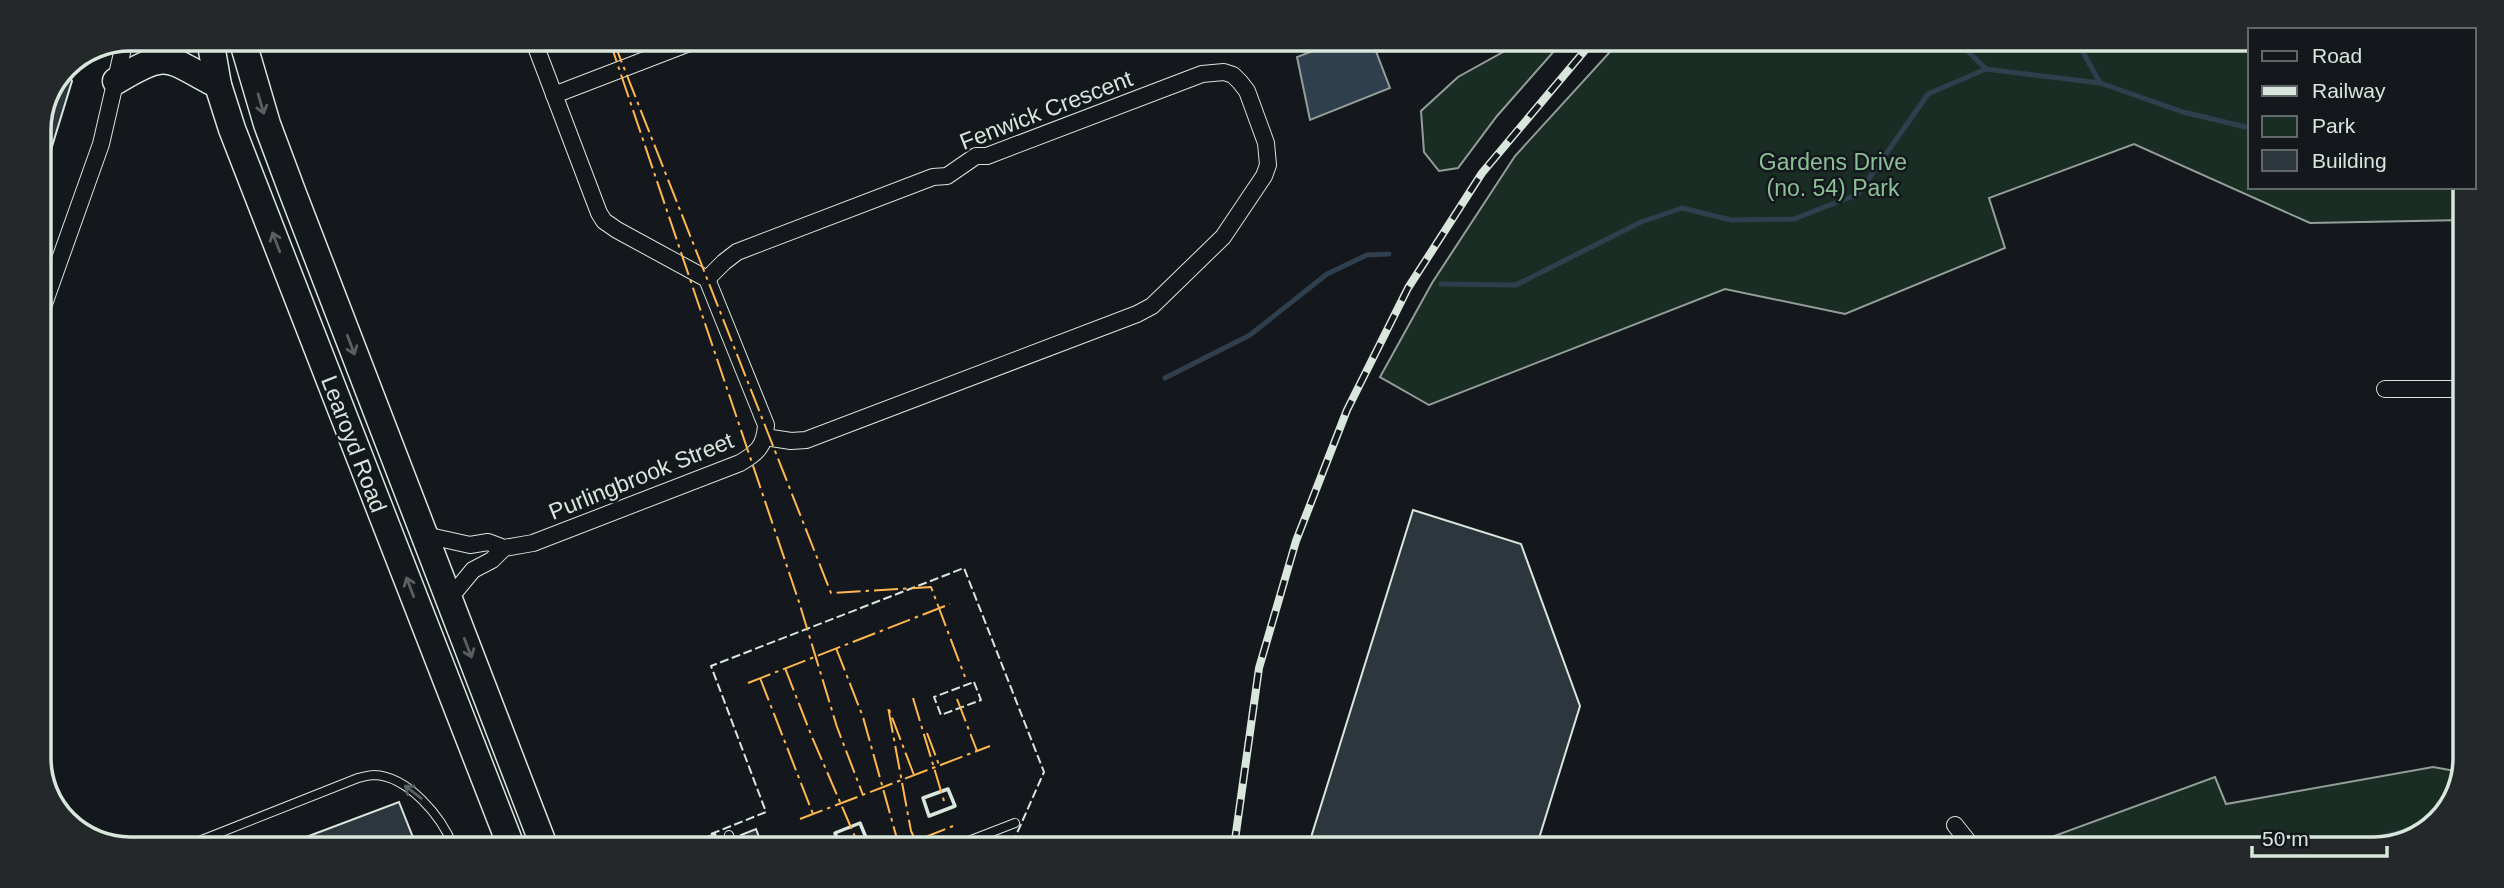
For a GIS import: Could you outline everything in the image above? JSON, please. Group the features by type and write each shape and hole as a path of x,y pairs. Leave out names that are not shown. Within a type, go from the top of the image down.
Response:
{"main road":[{"name":"Learoyd Road","path":"212,51 218,85 246,166 507,837"},
{"name":"Learoyd Road","path":"246,51 267,124 288,180 541,837"},
{"path":"116,81 141,66 162,60 173,61 218,85"}],"street":[{"path":"51,285 102,144 122,51"},
{"path":"538,51 593,202 604,221 707,279"},
{"path":"554,95 668,51"},
{"name":"Fenwick Crescent","path":"707,279 737,252 933,177 947,176 976,156 987,156 1202,74 1214,71 1233,75 1247,92 1268,154 1265,176 1223,237 1153,306 806,440 765,437"},
{"name":"Purlingbrook Street","path":"425,534 461,544 488,542 504,548 533,543 755,455 765,437 765,425 707,279"},
{"path":"2385,389 2453,389"},
{"name":"Purlingbrook Street","path":"449,599 472,570 492,560 504,548"},
{"path":"1955,825 1964,837"}],"lane":[{"path":"209,837 358,778 376,775 403,785 424,800 449,837"},
{"path":"976,837 1015,822"}],"green space":[{"path":"1505,51 1554,51 1497,116 1458,168 1439,171 1424,152 1421,111 1458,77"},
{"name":"Gardens Drive (no. 54) Park","path":"1611,51 2248,51 2248,189 2453,189 2453,220 2310,223 2134,144 1989,198 2005,248 1845,314 1725,289 1429,405 1380,377 1432,283 1515,156"},
{"path":"2433,767 2452,770 2443,798 2426,818 2405,831 2385,837 2051,837 2215,777 2226,804"}],"water":[{"path":"1312,51 1376,51 1390,88 1310,120 1297,57"}],"building":[{"path":"71,78 72,81 51,150 52,114 64,86"},
{"path":"1413,510 1521,544 1580,706 1539,837 1311,837"},
{"path":"399,802 413,837 306,837"},
{"path":"756,829 759,837 742,837 741,835"}],"waterway":[{"path":"1967,51 1986,69 2100,83 2183,112 2248,128"},
{"path":"2082,51 2100,83"},
{"path":"1441,284 1516,285 1641,222 1682,208 1731,220 1794,219 1858,194 1928,94 1986,69"},
{"path":"1165,378 1250,335 1327,274 1367,255 1389,254"},
{"path":"2381,837 2404,831"}],"railway":[{"path":"1235,837 1259,668 1296,541 1347,410 1408,288 1482,173 1584,51"}],"fence":[{"path":"711,834 766,812 711,666 964,568 1044,772 1015,837"},
{"path":"974,682 981,700 941,715 934,697 974,682"}],"wall":[{"path":"948,789 955,806 929,816 923,798 948,789"},
{"path":"837,837 835,833 860,823 866,837"}],"power":[{"path":"613,51 799,602 837,727 863,795"},
{"path":"617,51 831,593 931,587 965,677"},
{"path":"748,683 950,604"},
{"path":"836,648 863,717 896,837"},
{"path":"785,668 855,837"},
{"path":"760,678 813,814"},
{"path":"913,698 944,801"},
{"path":"957,699 977,751"},
{"path":"914,775 888,707 914,837"},
{"path":"927,733 939,765"},
{"path":"800,819 990,746"},
{"path":"926,837 953,826"}]}
